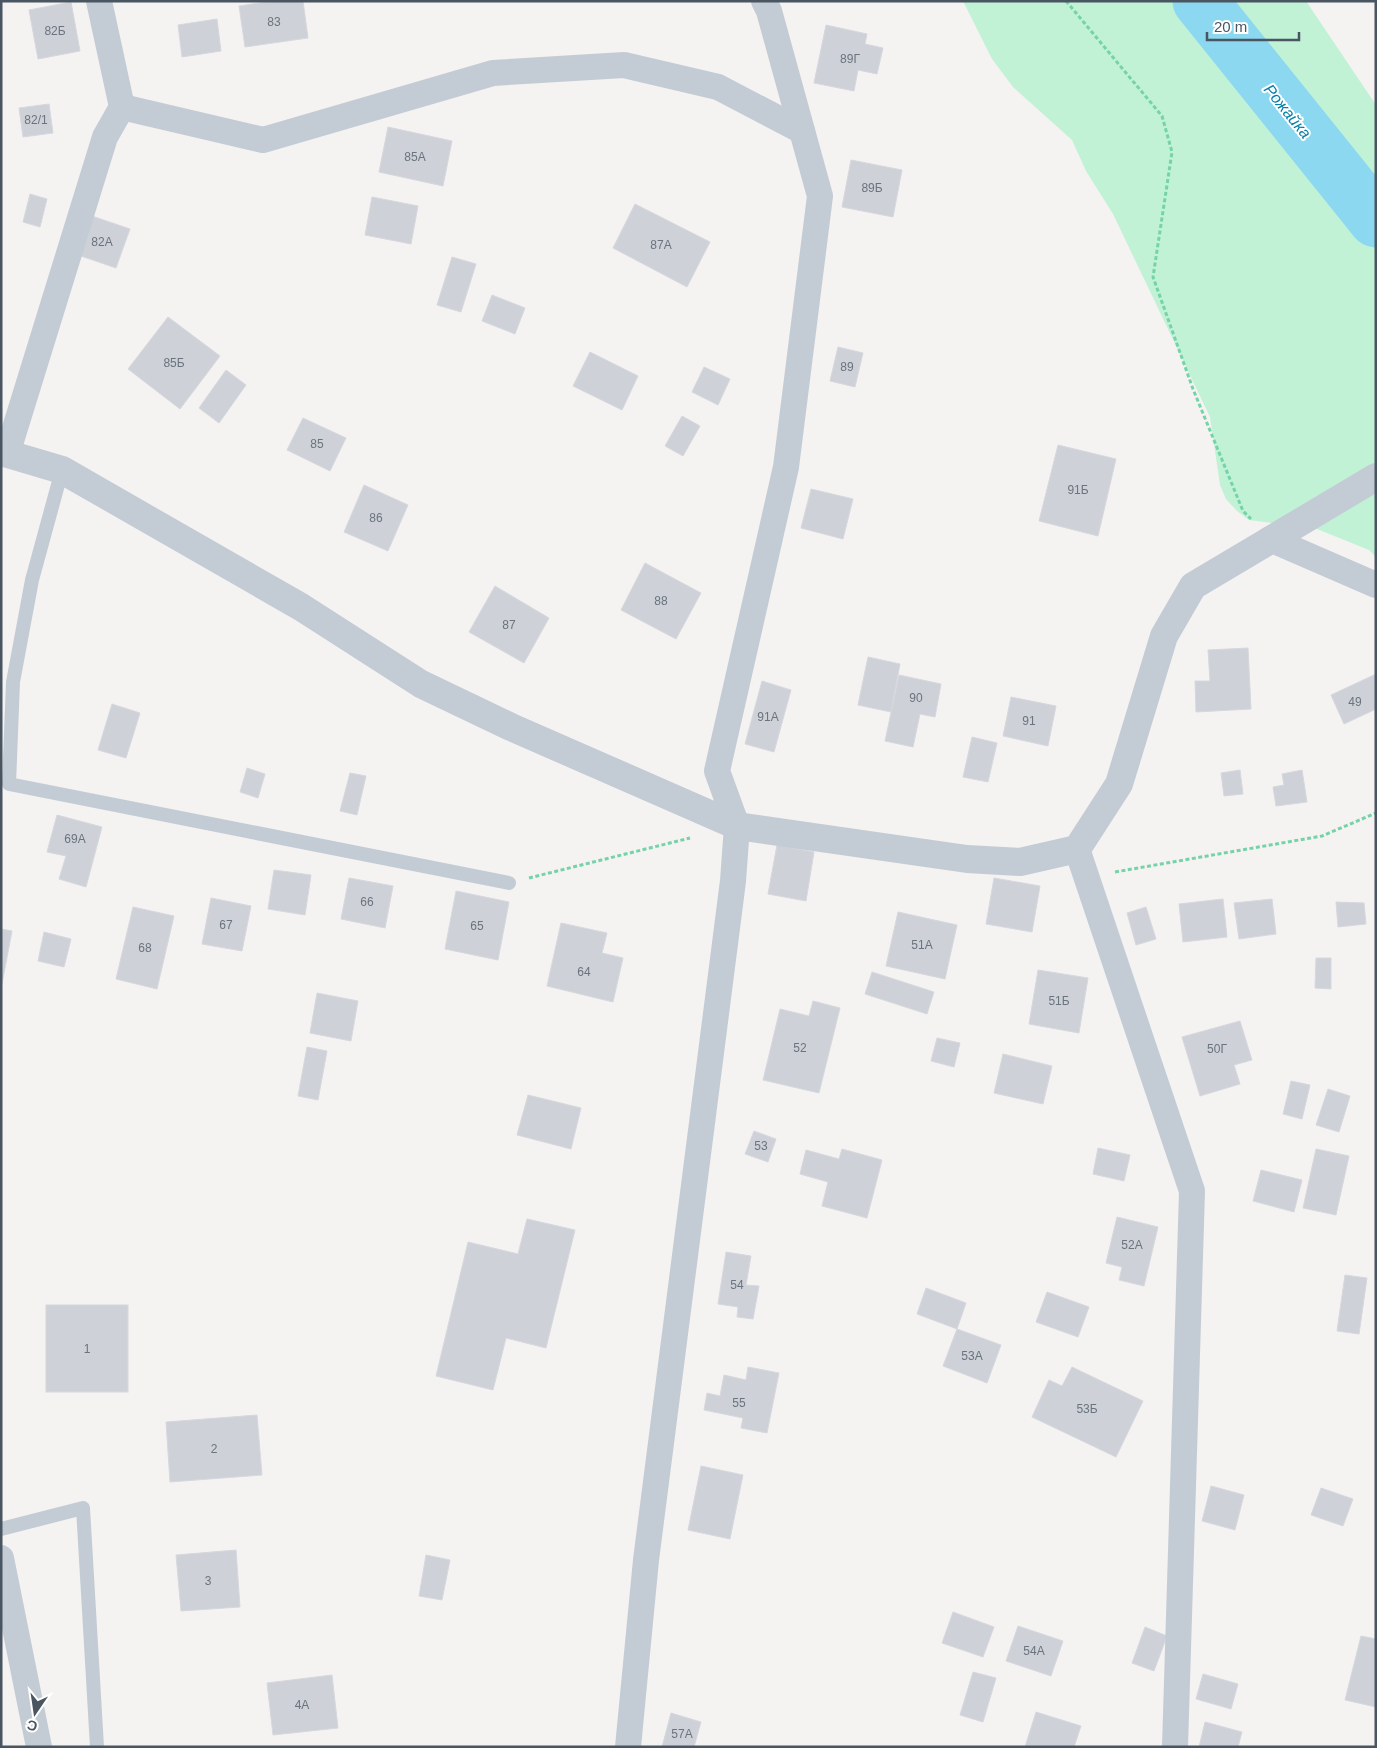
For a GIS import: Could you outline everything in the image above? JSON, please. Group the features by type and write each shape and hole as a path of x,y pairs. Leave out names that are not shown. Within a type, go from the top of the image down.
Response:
{"street":[{"path":"99,1 122,107 105,137 4,453 62,470 302,606 421,684 511,727 737,826 967,859 1020,862 1077,848 1119,784 1164,636 1192,586 1376,477"},
{"path":"628,1747 646,1560 733,880 737,826 717,771 786,467 820,196 769,11 764,1"},
{"path":"122,107 263,140 493,73 624,65 718,87 802,131"},
{"path":"1270,539 1376,585"},
{"path":"1077,848 1088,876 1105,935 1192,1192 1174,1747"},
{"path":"1,1558 39,1747"}],"lane":[{"path":"62,470 32,580 13,682 9,784 509,883"},
{"path":"1,1529 83,1508 97,1747"}],"path":[{"path":"1066,1 1162,116 1172,152 1153,277 1193,389 1243,511 1270,539"},
{"path":"1088,876 1322,836 1376,813"},
{"path":"509,883 737,826"}],"green space":[{"path":"963,1 1306,1 1376,105 1376,557 1369,550 1317,529 1249,520 1226,499 1220,485 1210,417 1113,214 1086,171 1072,140 1013,87 992,59"}],"building":[{"path":"272,1 303,1 308,38 245,47 239,6"},
{"path":"71,2 80,51 38,59 29,10"},
{"path":"217,19 221,51 182,57 178,25"},
{"path":"826,25 867,34 865,44 883,48 877,74 858,70 854,91 814,83"},
{"path":"49,104 53,133 23,137 19,108"},
{"path":"388,127 452,141 443,186 379,172"},
{"path":"851,160 902,170 893,217 842,207"},
{"path":"30,194 47,199 40,227 23,222"},
{"path":"372,197 418,206 411,244 365,235"},
{"path":"635,204 710,242 687,287 613,248"},
{"path":"89,215 130,229 116,268 75,254"},
{"path":"452,257 476,264 461,312 437,305"},
{"path":"492,295 525,308 515,334 482,321"},
{"path":"168,317 220,356 180,409 128,369"},
{"path":"838,347 863,353 855,387 830,381"},
{"path":"590,352 638,376 622,410 573,386"},
{"path":"704,367 730,379 718,405 692,392"},
{"path":"226,370 246,385 219,423 199,408"},
{"path":"682,416 700,426 683,456 665,446"},
{"path":"303,418 346,438 330,471 287,450"},
{"path":"1058,445 1116,459 1098,536 1039,521"},
{"path":"364,485 408,505 388,551 344,532"},
{"path":"811,489 853,499 843,539 801,528"},
{"path":"645,563 701,593 676,639 621,610"},
{"path":"495,586 549,618 524,663 469,632"},
{"path":"1248,648 1251,709 1196,712 1195,681 1210,681 1208,650"},
{"path":"868,657 900,664 891,712 858,705"},
{"path":"1376,674 1376,709 1344,724 1331,695"},
{"path":"899,675 941,684 935,717 920,714 913,747 885,741"},
{"path":"762,681 791,690 774,752 745,744"},
{"path":"1011,697 1056,706 1048,746 1003,736"},
{"path":"112,704 140,713 126,758 98,750"},
{"path":"972,737 997,743 988,782 963,777"},
{"path":"247,768 265,774 258,798 240,792"},
{"path":"1240,770 1243,794 1224,796 1221,773"},
{"path":"1302,770 1307,802 1276,806 1273,787 1284,785 1282,774"},
{"path":"350,773 366,776 357,815 340,811"},
{"path":"57,815 102,827 86,887 59,879 66,856 47,852"},
{"path":"777,845 814,852 806,901 768,894"},
{"path":"274,870 311,875 305,915 268,909"},
{"path":"349,878 393,886 385,928 341,919"},
{"path":"994,878 1040,886 1032,932 986,924"},
{"path":"456,891 509,902 498,960 445,949"},
{"path":"211,898 251,906 242,951 202,944"},
{"path":"1223,899 1227,937 1183,942 1179,904"},
{"path":"1272,899 1276,934 1239,939 1234,903"},
{"path":"1336,902 1364,903 1366,924 1338,927"},
{"path":"133,907 174,916 157,989 116,979"},
{"path":"1146,907 1156,939 1136,945 1127,913"},
{"path":"898,912 957,925 945,979 886,966"},
{"path":"561,923 607,933 602,953 623,958 613,1002 547,986"},
{"path":"1,929 12,931 1,989"},
{"path":"44,932 71,939 64,967 38,961"},
{"path":"1316,958 1331,958 1331,989 1315,988"},
{"path":"1038,970 1088,978 1079,1033 1029,1024"},
{"path":"872,972 934,992 927,1014 865,994"},
{"path":"317,993 358,1001 351,1041 310,1033"},
{"path":"813,1001 840,1008 819,1093 763,1080 780,1009 809,1016"},
{"path":"1240,1021 1252,1060 1234,1065 1240,1084 1200,1096 1182,1037"},
{"path":"937,1038 960,1043 954,1067 931,1061"},
{"path":"307,1047 327,1051 318,1100 298,1096"},
{"path":"1003,1054 1052,1066 1043,1104 994,1093"},
{"path":"1291,1081 1310,1085 1302,1119 1283,1114"},
{"path":"1328,1089 1350,1096 1339,1132 1316,1125"},
{"path":"528,1095 581,1108 571,1149 517,1135"},
{"path":"754,1131 776,1139 768,1162 745,1154"},
{"path":"1098,1148 1130,1155 1124,1181 1093,1174"},
{"path":"842,1149 882,1160 867,1218 822,1206 828,1182 800,1174 806,1150 839,1159"},
{"path":"1316,1149 1349,1156 1336,1215 1303,1208"},
{"path":"1261,1170 1302,1180 1294,1212 1253,1201"},
{"path":"1117,1217 1158,1227 1144,1286 1119,1280 1122,1267 1106,1263"},
{"path":"527,1219 575,1230 546,1348 506,1338 493,1390 436,1376 468,1242 518,1254"},
{"path":"726,1252 751,1256 746,1285 759,1286 753,1319 737,1317 738,1307 718,1304"},
{"path":"1345,1275 1367,1278 1359,1334 1337,1331"},
{"path":"926,1288 966,1303 957,1329 917,1314"},
{"path":"1047,1292 1089,1307 1078,1337 1036,1322"},
{"path":"46,1305 128,1305 128,1392 46,1392"},
{"path":"957,1329 1001,1345 987,1383 943,1366"},
{"path":"748,1367 779,1373 767,1433 741,1428 743,1418 704,1410 707,1393 720,1396 724,1375 746,1380"},
{"path":"1072,1367 1143,1401 1116,1457 1032,1417 1049,1380 1062,1386"},
{"path":"257,1415 262,1475 170,1482 166,1422"},
{"path":"701,1466 743,1475 730,1539 688,1530"},
{"path":"1211,1486 1244,1495 1235,1530 1202,1521"},
{"path":"1321,1488 1353,1499 1343,1526 1311,1515"},
{"path":"236,1550 240,1607 181,1611 176,1555"},
{"path":"426,1555 450,1560 442,1600 419,1596"},
{"path":"953,1612 994,1627 983,1657 942,1643"},
{"path":"1018,1626 1063,1641 1051,1676 1006,1661"},
{"path":"1145,1627 1167,1636 1154,1671 1132,1663"},
{"path":"1361,1636 1376,1639 1376,1707 1345,1700"},
{"path":"973,1672 996,1678 983,1722 960,1715"},
{"path":"1203,1674 1238,1684 1231,1709 1196,1699"},
{"path":"332,1675 338,1728 273,1735 267,1683"},
{"path":"1036,1712 1081,1726 1074,1747 1025,1747"},
{"path":"671,1713 701,1722 694,1747 662,1747"},
{"path":"1205,1722 1242,1732 1238,1747 1199,1747"}],"waterway":[{"name":"Рожайка","path":"1200,1 1376,220"}]}
